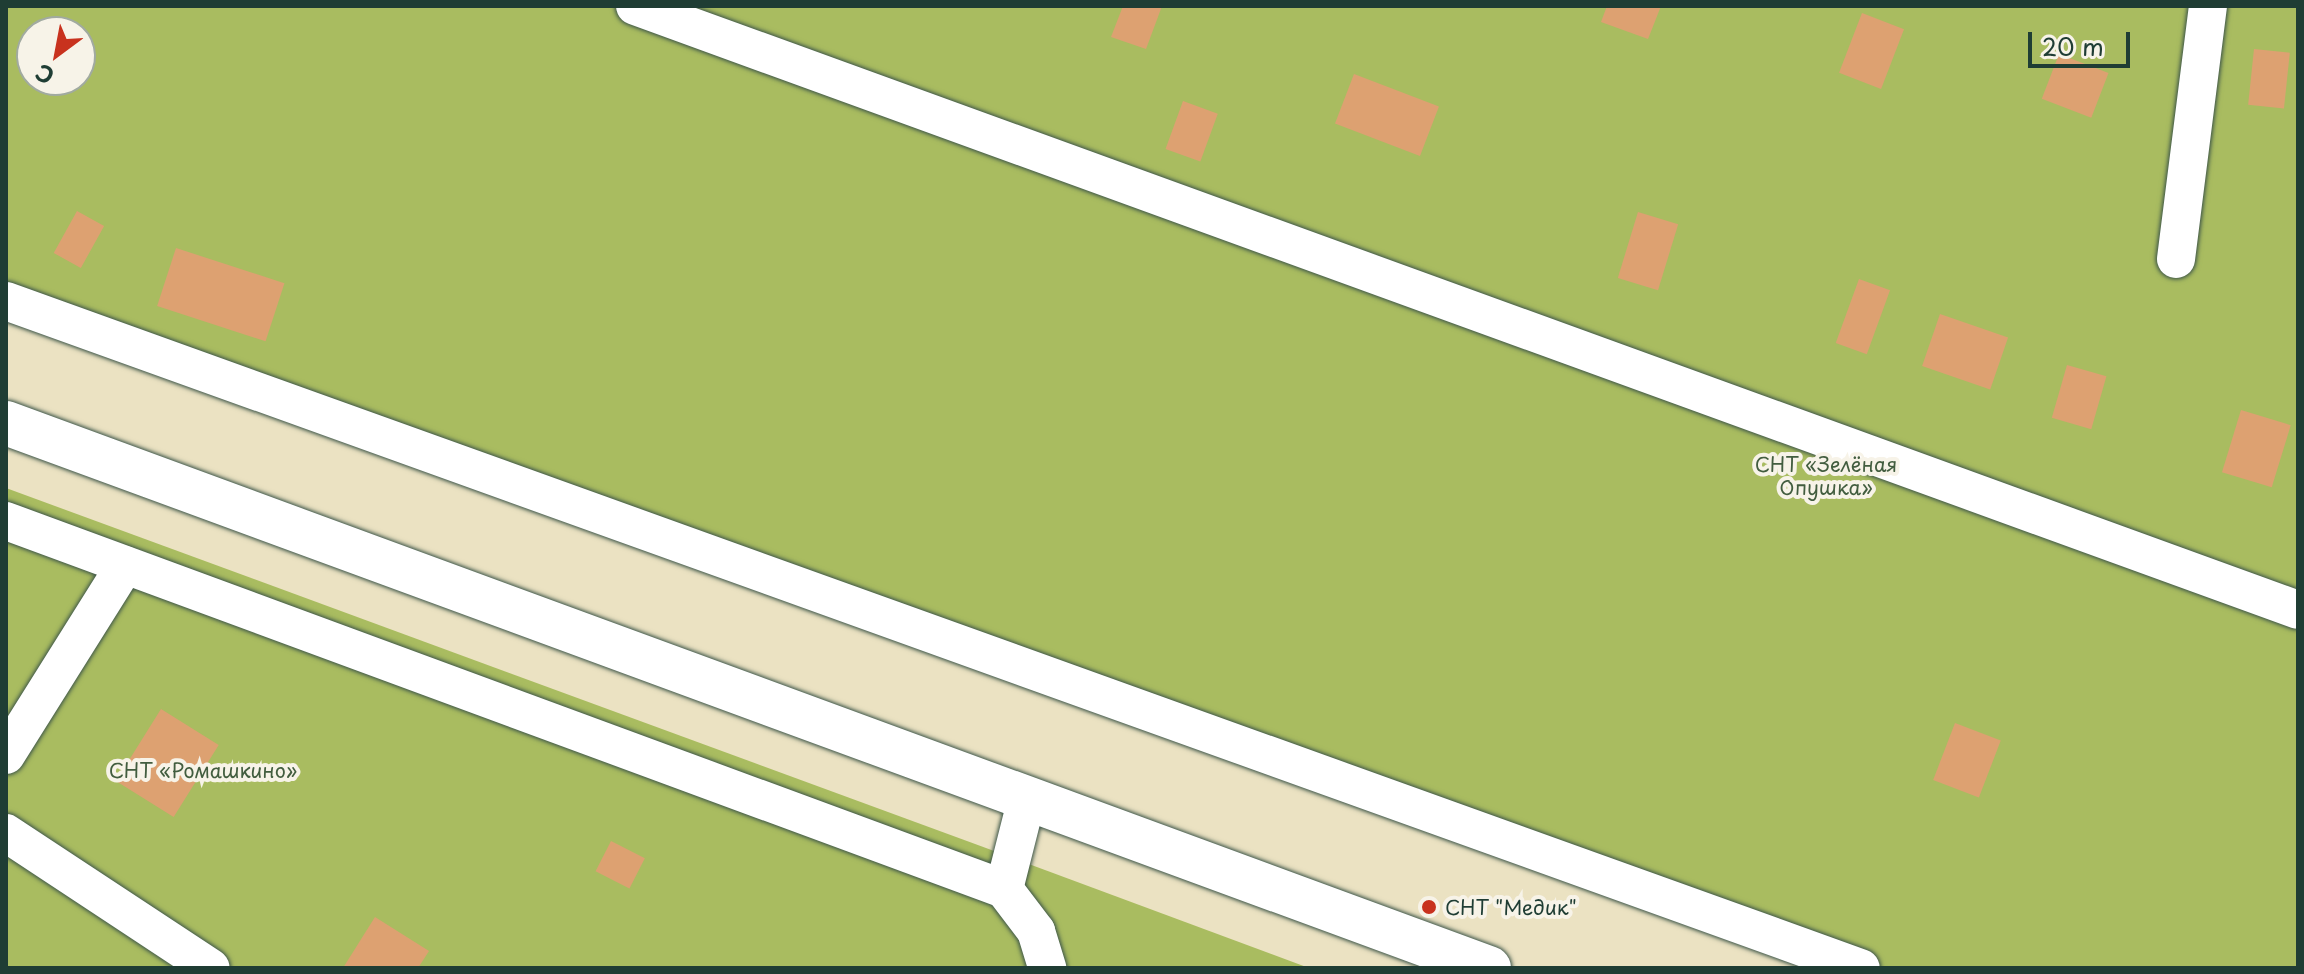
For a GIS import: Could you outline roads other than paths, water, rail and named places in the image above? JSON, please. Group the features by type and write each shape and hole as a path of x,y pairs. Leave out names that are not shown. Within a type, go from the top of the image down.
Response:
{"street":[{"path":"635,6 2298,610"},
{"path":"2176,259 2208,6"},
{"path":"6,301 1861,968"},
{"path":"6,423 1489,968"},
{"path":"6,521 1004,889 1036,931 1047,968"},
{"path":"6,755 125,565"},
{"path":"1004,889 1027,798"},
{"path":"6,833 211,968"}],"place":[{"name":"СНТ \"Медик\"","path":"1429,907"}],"park label":[{"name":"СНТ «Зелёная Опушка»","path":"1826,476"},
{"name":"СНТ «Ромашкино»","path":"203,770"}]}
